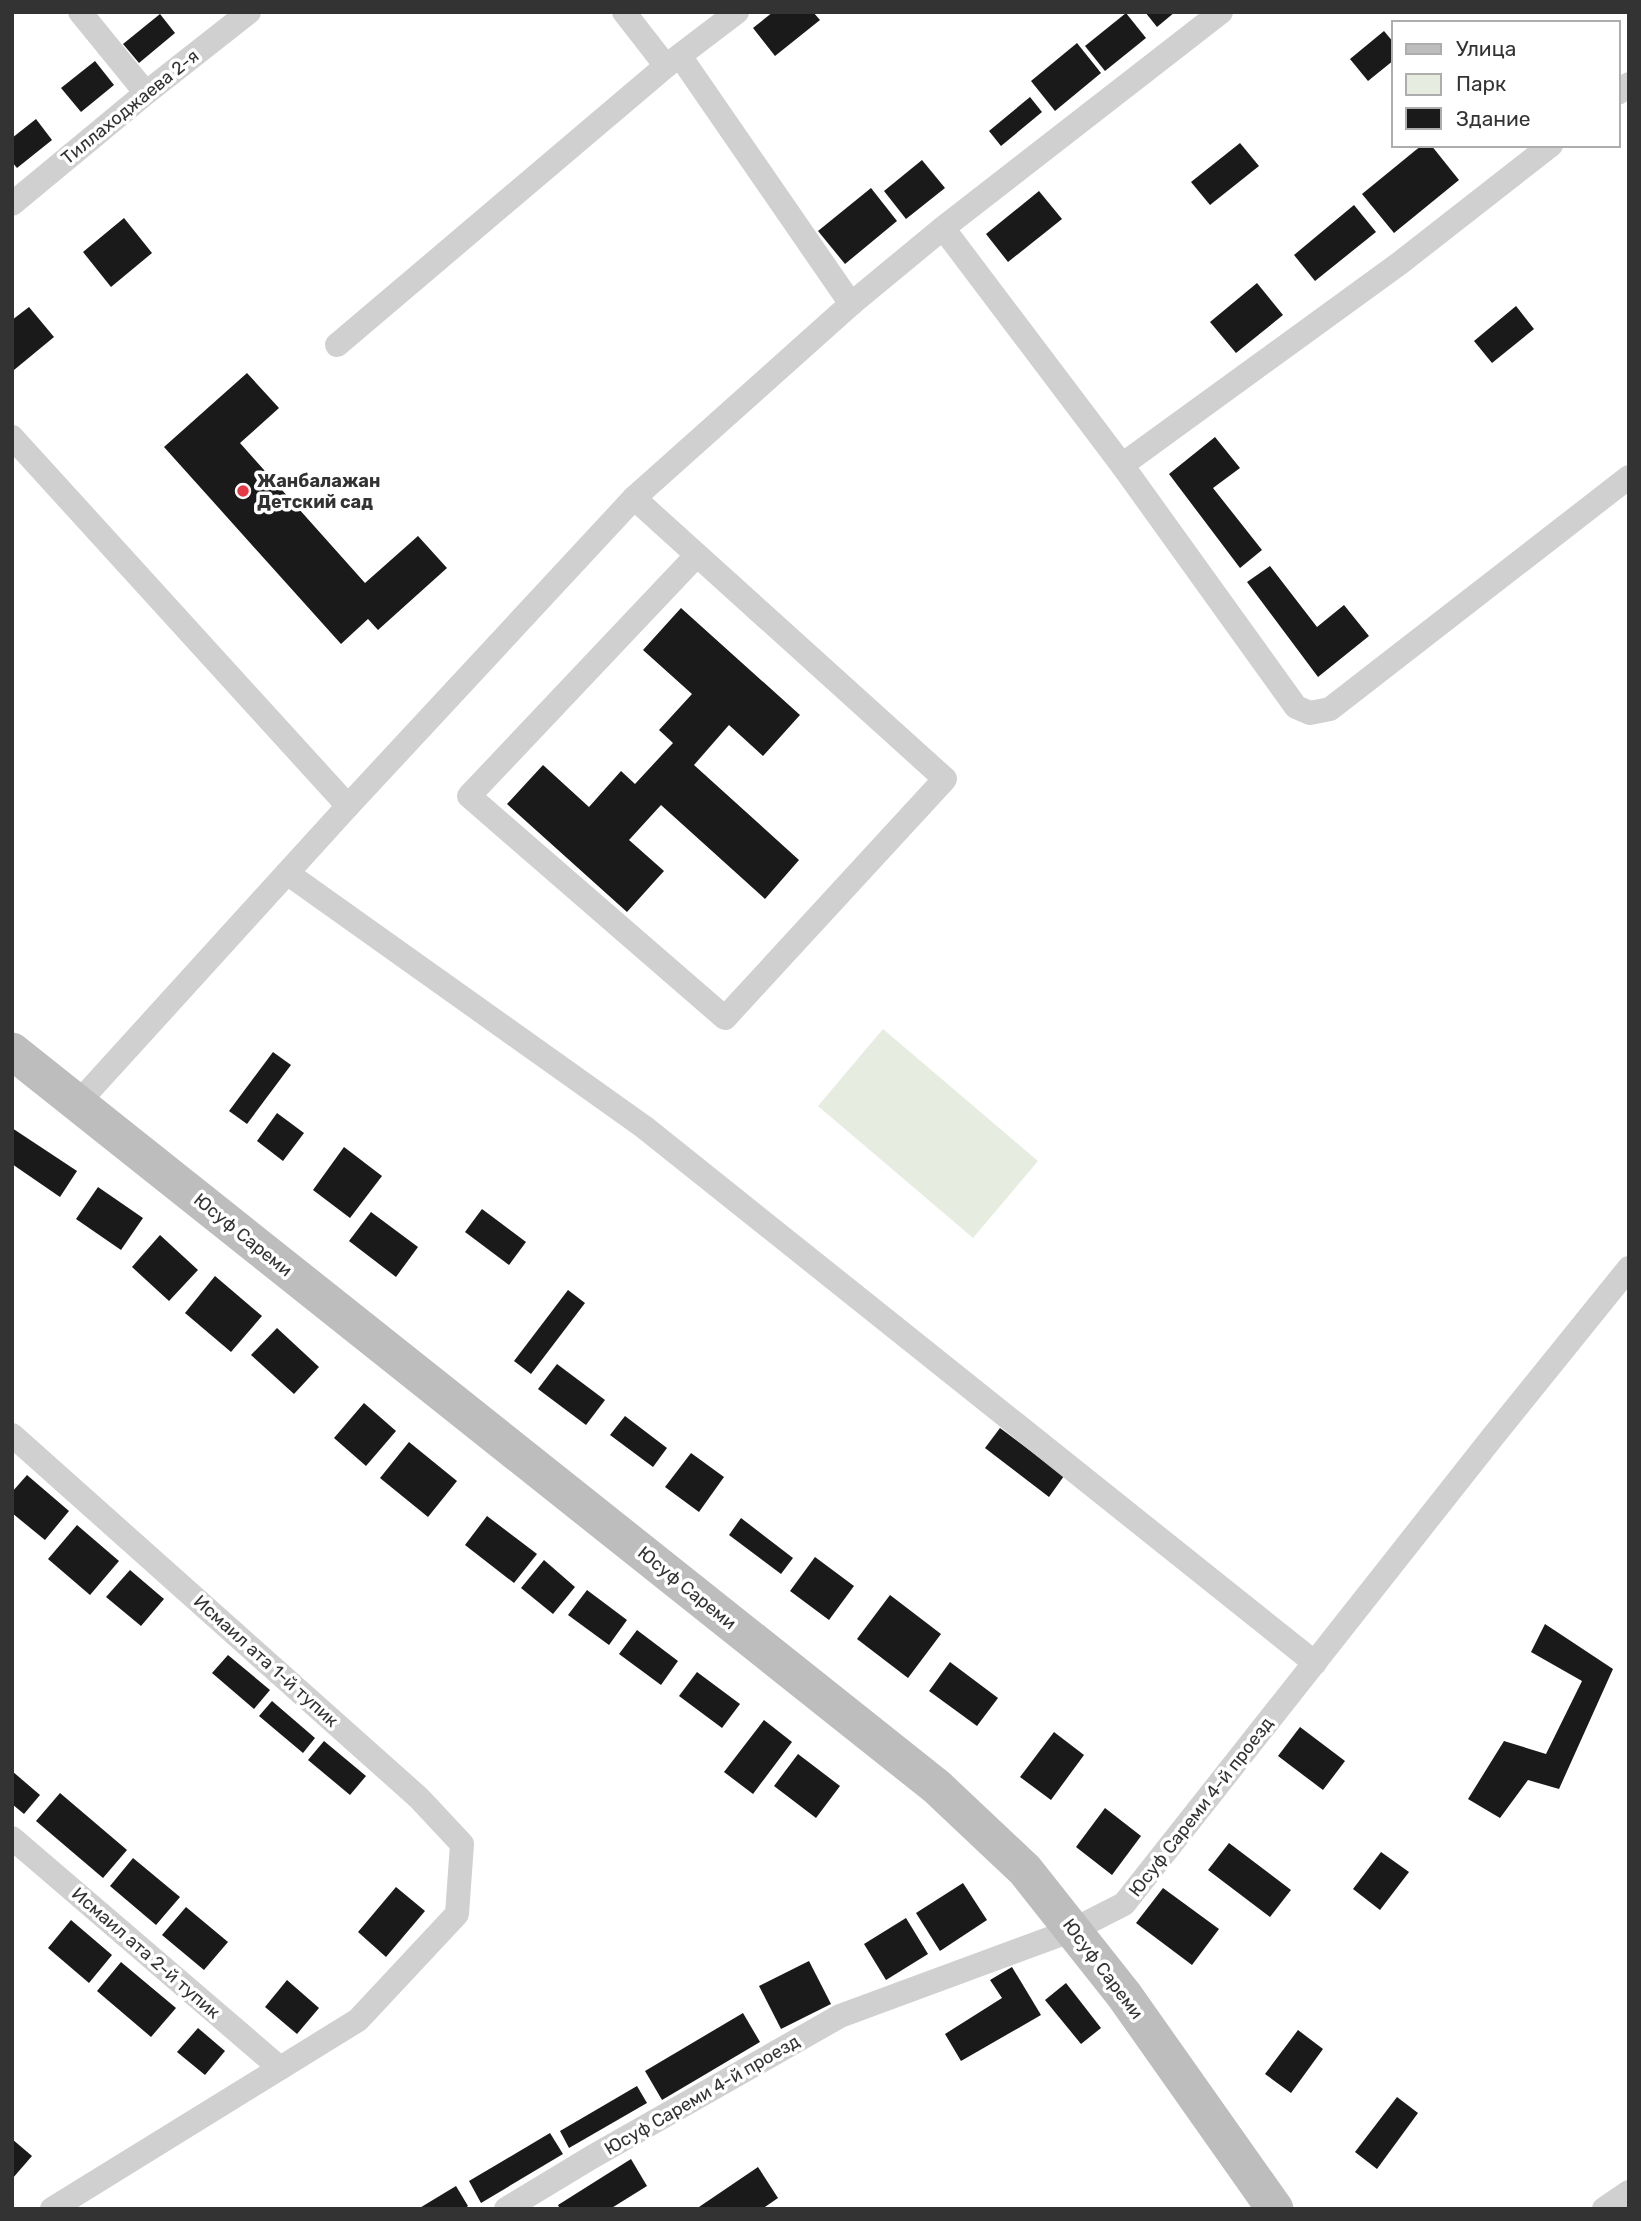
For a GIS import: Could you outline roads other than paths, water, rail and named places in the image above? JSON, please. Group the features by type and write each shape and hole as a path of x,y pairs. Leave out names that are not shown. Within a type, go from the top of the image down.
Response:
{"main road":[{"name":"Юсуф Сареми","path":"12,1051 937,1787 1025,1870 1124,1994 1275,2209"}],"street":[{"path":"80,12 146,93"},
{"name":"Тиллаходжаева 2-я","path":"12,204 249,12"},
{"path":"624,12 673,61 851,304"},
{"path":"337,345 673,61 737,12"},
{"path":"78,1103 348,806 634,498 851,304 943,228 1220,12"},
{"path":"1122,465 1400,262 1548,147"},
{"path":"943,228 1122,465 1296,707 1310,713 1330,709 1629,477"},
{"path":"12,437 348,806"},
{"path":"634,498 945,779 726,1017 469,796 697,555"},
{"path":"287,873 644,1126 1315,1663"},
{"name":"Юсуф Сареми 4-й проезд","path":"506,2209 840,2016 1073,1930 1124,1904 1629,1268"},
{"name":"Исмаил ата 1-й тупик","path":"12,1435 419,1798 462,1844 457,1914 358,2020 280,2068"},
{"name":"Исмаил ата 2-й тупик","path":"12,1838 280,2068"},
{"path":"52,2209 280,2068"},
{"path":"1604,2209 1629,2192"}],"place":[{"name":"Жанбалажан Детский сад","path":"243,491"}]}
